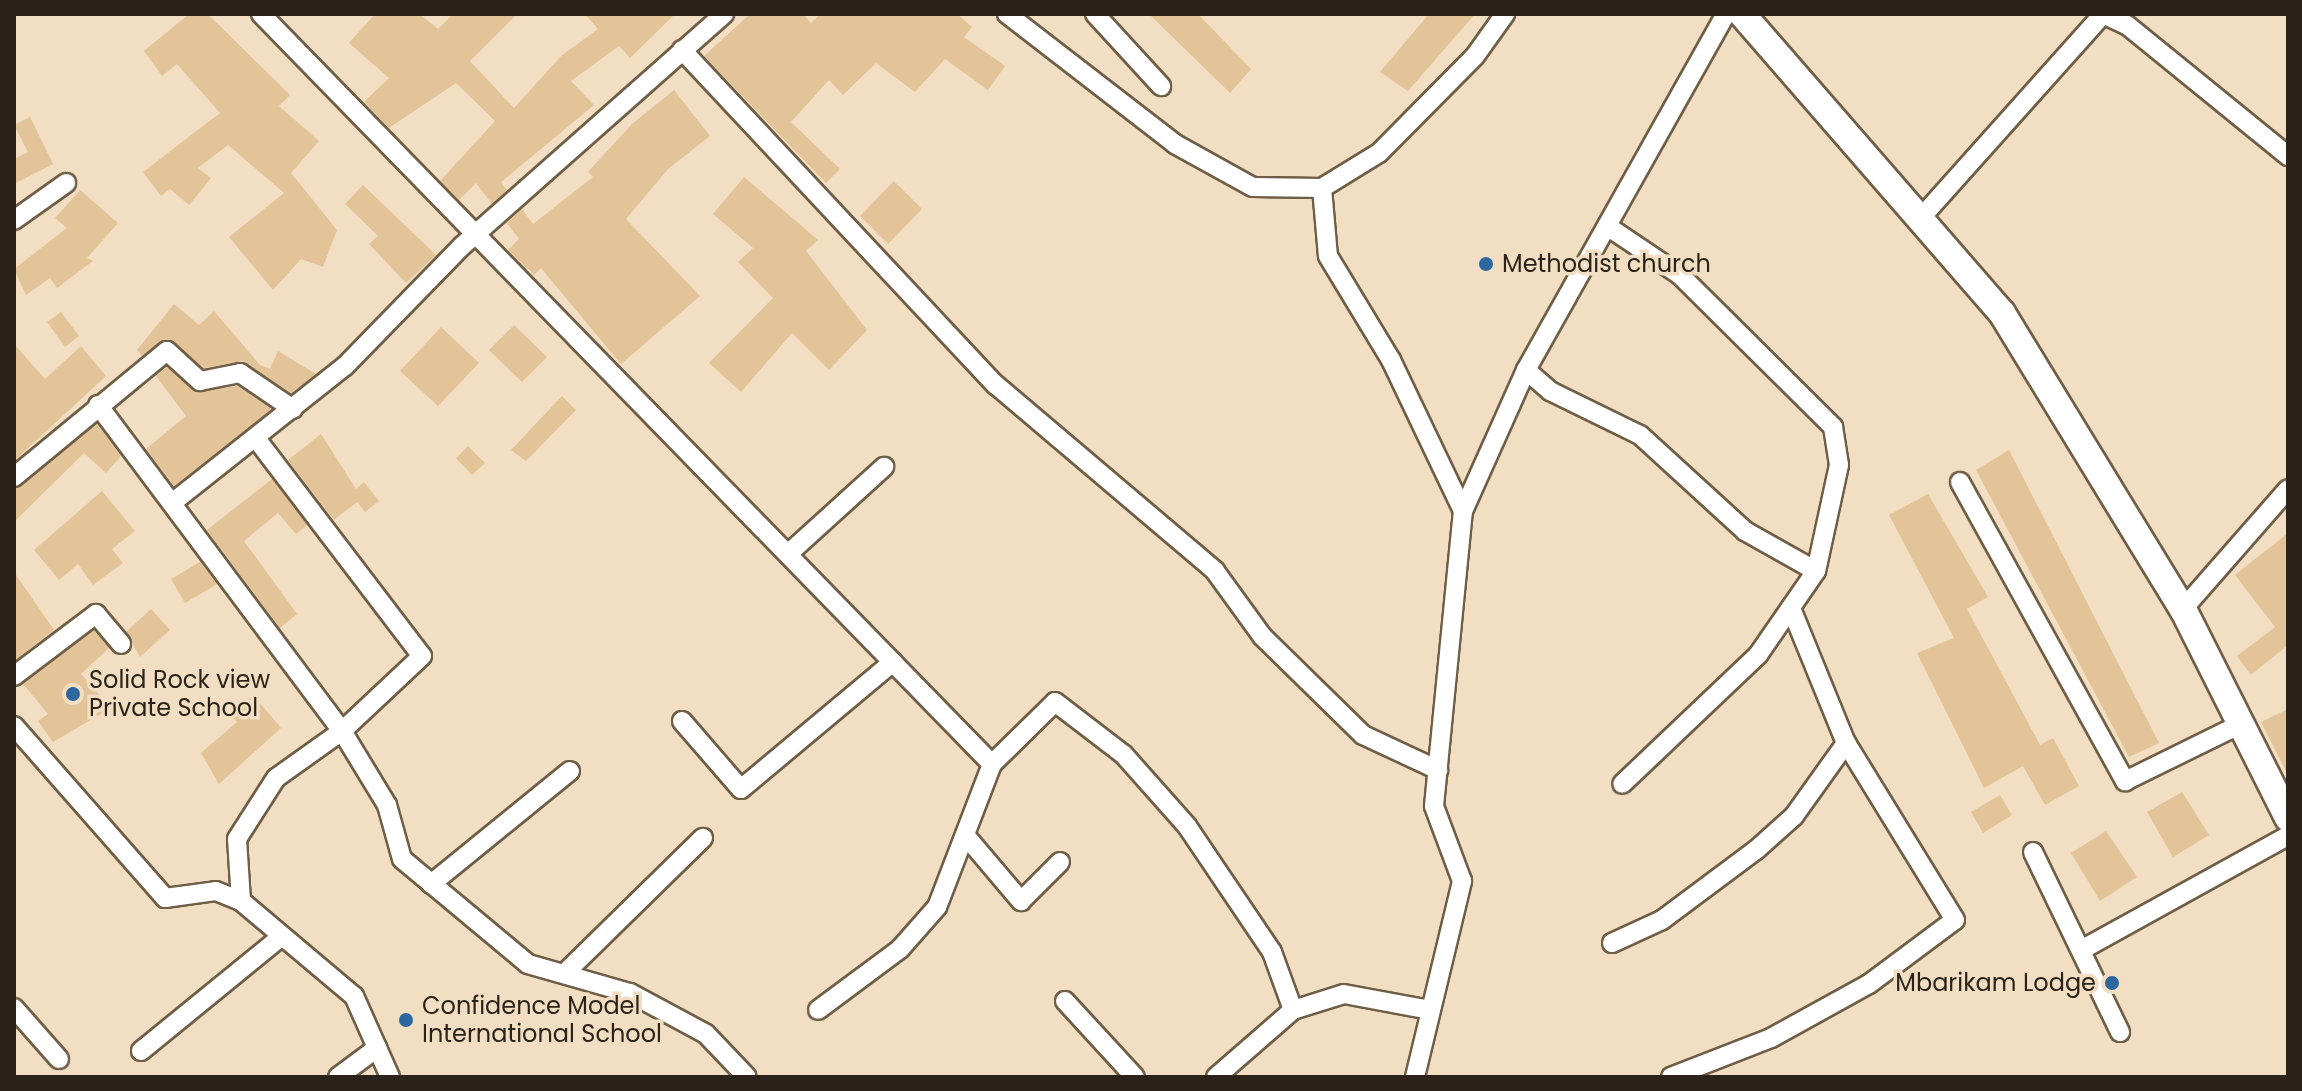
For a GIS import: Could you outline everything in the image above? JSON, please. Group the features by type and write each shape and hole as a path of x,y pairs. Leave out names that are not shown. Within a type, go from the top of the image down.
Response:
{"street":[{"path":"261,14 992,764"},
{"path":"1007,14 1175,144 1240,180 1253,187 1322,188 1379,153 1475,56 1505,14"},
{"path":"1095,14 1161,86"},
{"path":"1415,1077 1462,881 1434,806 1463,511 1526,370 1726,14"},
{"path":"1742,14 2002,313 2183,609 2288,818"},
{"path":"1919,220 2103,14 2127,25 2288,156"},
{"path":"172,503 258,441 475,234 718,15"},
{"path":"682,50 996,385 1215,571 1262,636 1363,735 1438,770"},
{"path":"14,220 66,183"},
{"path":"1322,188 1328,256 1391,360 1463,511"},
{"path":"1607,226 1680,275 1833,427 1839,465 1816,571 1791,608 1758,655 1622,784"},
{"path":"14,477 167,351 188,376 208,384 247,376 293,409"},
{"path":"1526,370 1550,391 1640,435 1745,531 1816,571"},
{"path":"98,405 342,731 387,805 402,859 528,964 568,970 706,1034 747,1077"},
{"path":"241,901 237,839 276,778 342,731 422,656 258,441"},
{"path":"788,554 884,467"},
{"path":"1960,482 2125,781 2241,724"},
{"path":"2183,609 2288,489"},
{"path":"1671,1077 1697,1073 1771,1038 1869,984 1955,920 1846,743 1791,608"},
{"path":"14,676 96,614 121,644"},
{"path":"682,721 741,789 893,662"},
{"path":"818,1010 900,949 937,907 992,764 1055,702 1124,755 1187,826 1272,952 1293,1010"},
{"path":"14,726 165,898 216,891 241,901 354,996 390,1077"},
{"path":"1612,943 1662,920 1756,850 1794,816 1846,743"},
{"path":"431,884 570,771"},
{"path":"965,835 1021,901 1060,862"},
{"path":"2083,949 2288,836"},
{"path":"568,970 703,838"},
{"path":"2033,852 2083,949 2120,1032"},
{"path":"141,1051 281,937"},
{"path":"1216,1077 1293,1010 1344,994 1430,1010"},
{"path":"1065,1001 1135,1077"},
{"path":"14,1008 59,1059"},
{"path":"338,1077 377,1048"}],"building":[{"path":"189,14 207,14 220,26 290,95 279,106 319,141 291,173 337,230 323,267 301,259 273,290 229,237 284,193 228,145 198,168 211,178 189,205 170,189 161,196 143,172 220,113 177,64 162,76 144,51"},
{"path":"375,14 420,14 438,29 453,14 517,14 470,61 514,108 561,56 598,29 585,14 675,14 630,58 619,46 571,81 594,105 501,182 507,190 492,204 476,183 459,200 440,181 495,121 456,83 389,128 364,102 389,78 349,43"},
{"path":"750,14 803,14 811,23 820,14 957,14 972,27 964,37 1005,66 988,90 945,59 915,92 876,63 843,95 829,80 791,122 840,169 826,183 704,56"},
{"path":"1149,14 1198,14 1251,69 1230,93"},
{"path":"1429,14 1475,14 1408,91 1380,72"},
{"path":"674,90 710,136 668,169 626,219 700,296 621,364 541,268 534,275 508,250 519,239 507,223 522,209 533,224 593,177 588,172 632,124"},
{"path":"30,117 53,164 14,184 14,159 28,152 14,125"},
{"path":"744,177 818,240 806,251 867,330 829,370 792,333 741,392 709,363 773,298 738,262 753,248 713,214"},
{"path":"894,181 922,209 888,244 860,216"},
{"path":"363,185 436,255 406,283 369,244 378,236 345,204"},
{"path":"80,190 118,223 87,258 93,261 57,288 50,278 26,295 14,269 67,228 55,218"},
{"path":"174,304 199,325 214,311 260,365 270,369 278,351 316,374 291,393 243,361 204,368 169,339 142,356 137,350"},
{"path":"61,312 79,336 65,347 47,322"},
{"path":"514,325 547,357 522,382 489,350"},
{"path":"441,327 479,363 438,406 400,371"},
{"path":"14,344 45,379 81,346 106,376 14,461"},
{"path":"167,367 196,392 237,386 272,409 174,486 146,449 186,416 156,376"},
{"path":"562,396 576,410 526,461 511,450"},
{"path":"97,424 121,456 106,473 84,453 14,522 14,489"},
{"path":"321,434 356,489 364,482 379,501 365,512 357,502 334,520 288,460"},
{"path":"468,446 485,463 472,475 456,458"},
{"path":"2009,450 2159,743 2129,757 1976,470"},
{"path":"272,479 307,525 296,534 278,513 244,541 297,614 280,628 207,530"},
{"path":"102,491 135,531 112,549 123,563 93,585 78,564 59,580 34,550"},
{"path":"1928,494 1988,597 1967,609 2040,745 2053,738 2079,786 2045,805 2023,766 1984,788 1917,653 1954,638 1889,515"},
{"path":"2288,533 2288,645 2251,675 2237,656 2275,627 2235,575"},
{"path":"200,562 217,584 185,603 171,579"},
{"path":"14,572 54,630 14,661"},
{"path":"151,609 170,630 140,657 126,632"},
{"path":"94,630 109,648 81,674 111,708 53,742 38,721 48,714 23,684"},
{"path":"253,695 281,728 219,784 201,753 237,722 230,715"},
{"path":"2288,709 2288,775 2261,722"},
{"path":"2182,792 2209,835 2173,857 2147,812"},
{"path":"2000,795 2012,815 1983,833 1971,812"},
{"path":"2106,831 2137,877 2100,901 2071,853"}],"place":[{"name":"Methodist church","path":"1486,264"},
{"name":"Solid Rock view Private School","path":"73,694"},
{"name":"Mbarikam Lodge","path":"2112,983"},
{"name":"Confidence Model International School","path":"406,1020"}]}
